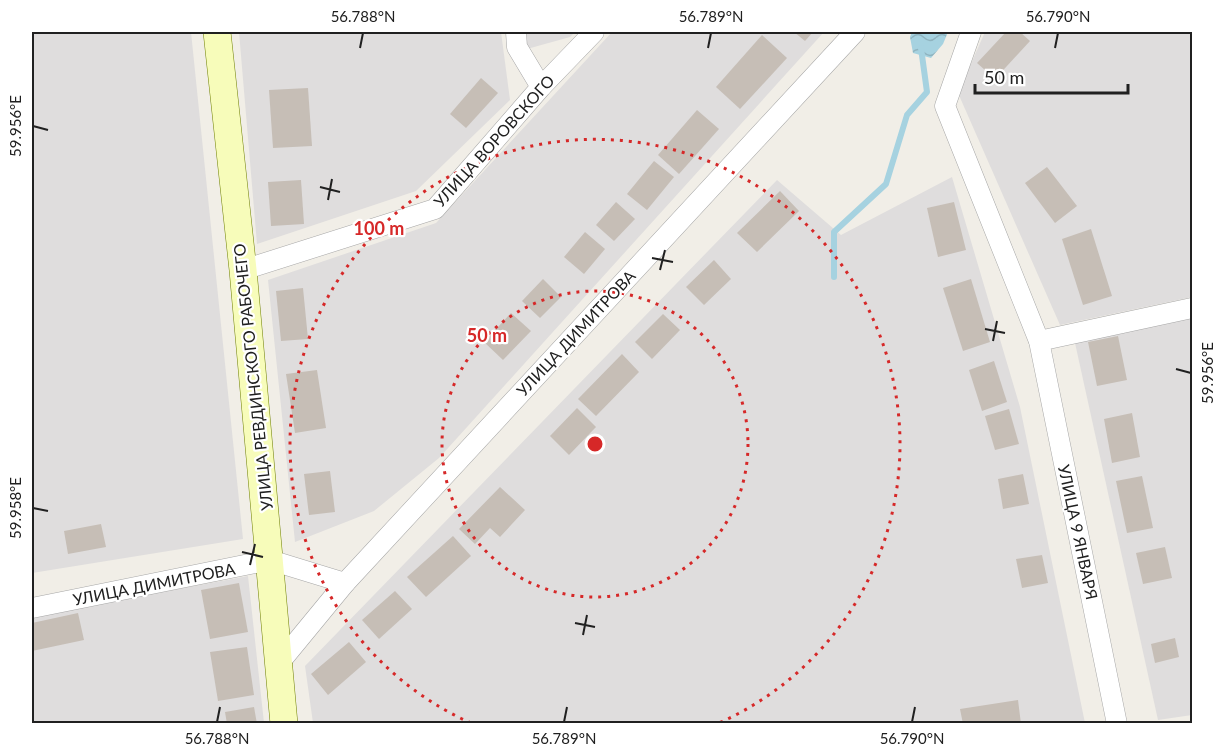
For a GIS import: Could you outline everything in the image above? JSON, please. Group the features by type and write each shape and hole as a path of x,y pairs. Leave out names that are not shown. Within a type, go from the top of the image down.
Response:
{"street":[{"name":"УЛИЦА РЕВДИНСКОГО РАБОЧЕГО","path":"217,32 243,270 284,723"},
{"path":"516,32 517,47 541,87"},
{"name":"УЛИЦА ВОРОВСКОГО","path":"243,270 435,209 541,87 594,32"},
{"name":"УЛИЦА ДИМИТРОВА","path":"280,662 345,583 855,32"},
{"name":"УЛИЦА 9 ЯНВАРЯ","path":"970,32 945,106 1039,341 1117,723"},
{"path":"1039,341 1192,308"},
{"name":"УЛИЦА ДИМИТРОВА","path":"32,608 270,560 345,583"}],"shaded area":[{"path":"32,32 191,32 243,539 32,573"},
{"path":"239,32 501,32 510,100 416,191 257,244"},
{"path":"525,32 575,32 570,37 527,49"},
{"path":"612,32 824,32 439,458 374,511 295,542 268,280 436,223"},
{"path":"985,32 1192,32 1192,297 1060,325 958,93"},
{"path":"952,177 1020,407 1085,723 313,723 305,666 777,180 841,235"},
{"path":"1192,318 1192,715 1158,720 1075,343"},
{"path":"248,576 264,723 32,724 32,616"}],"water":[{"path":"912,32 948,32 943,44 931,58 913,53 910,37"}],"building":[{"path":"794,32 813,32 805,41"},
{"path":"1006,32 1020,32 1030,41 995,79 977,63"},
{"path":"762,35 787,58 740,109 716,87"},
{"path":"481,78 498,93 466,128 450,114"},
{"path":"308,88 312,146 273,148 269,90"},
{"path":"697,110 719,129 679,174 658,155"},
{"path":"654,161 674,177 647,210 627,194"},
{"path":"1047,167 1077,206 1055,223 1025,183"},
{"path":"301,180 304,224 271,226 268,182"},
{"path":"780,191 799,211 757,252 737,233"},
{"path":"616,202 635,219 614,241 596,225"},
{"path":"954,202 966,250 938,257 927,208"},
{"path":"1091,229 1112,296 1083,305 1062,239"},
{"path":"585,232 605,249 584,274 564,257"},
{"path":"714,260 731,279 704,305 686,287"},
{"path":"543,279 561,297 540,318 522,301"},
{"path":"971,279 990,342 963,351 943,288"},
{"path":"303,288 308,339 281,341 276,291"},
{"path":"511,313 531,331 503,360 484,342"},
{"path":"663,314 680,330 652,359 635,342"},
{"path":"1118,336 1127,380 1097,386 1088,342"},
{"path":"622,354 639,372 596,416 578,399"},
{"path":"994,361 1007,402 982,411 969,370"},
{"path":"317,370 326,428 295,433 286,374"},
{"path":"577,408 596,427 569,455 550,436"},
{"path":"1009,409 1019,444 995,450 985,416"},
{"path":"1132,413 1140,457 1112,463 1104,419"},
{"path":"330,471 335,512 309,515 304,474"},
{"path":"1023,474 1029,504 1003,509 998,479"},
{"path":"1142,476 1153,528 1127,533 1116,481"},
{"path":"500,487 525,510 500,537 490,528 475,544 459,529"},
{"path":"101,524 106,547 68,554 64,531"},
{"path":"453,536 471,556 426,597 407,577"},
{"path":"1165,547 1172,578 1143,584 1136,553"},
{"path":"1042,555 1048,583 1022,588 1016,559"},
{"path":"239,583 248,632 210,639 201,590"},
{"path":"395,591 412,609 379,639 362,620"},
{"path":"78,613 84,640 32,651 32,623"},
{"path":"1175,638 1179,657 1155,663 1151,644"},
{"path":"349,642 366,662 328,695 311,674"},
{"path":"247,647 254,695 218,701 210,652"},
{"path":"1018,700 1021,724 963,724 960,709"},
{"path":"254,707 257,724 227,724 225,712"}],"waterway":[{"path":"834,277 834,232 886,184 907,115 927,92 921,48"}]}
